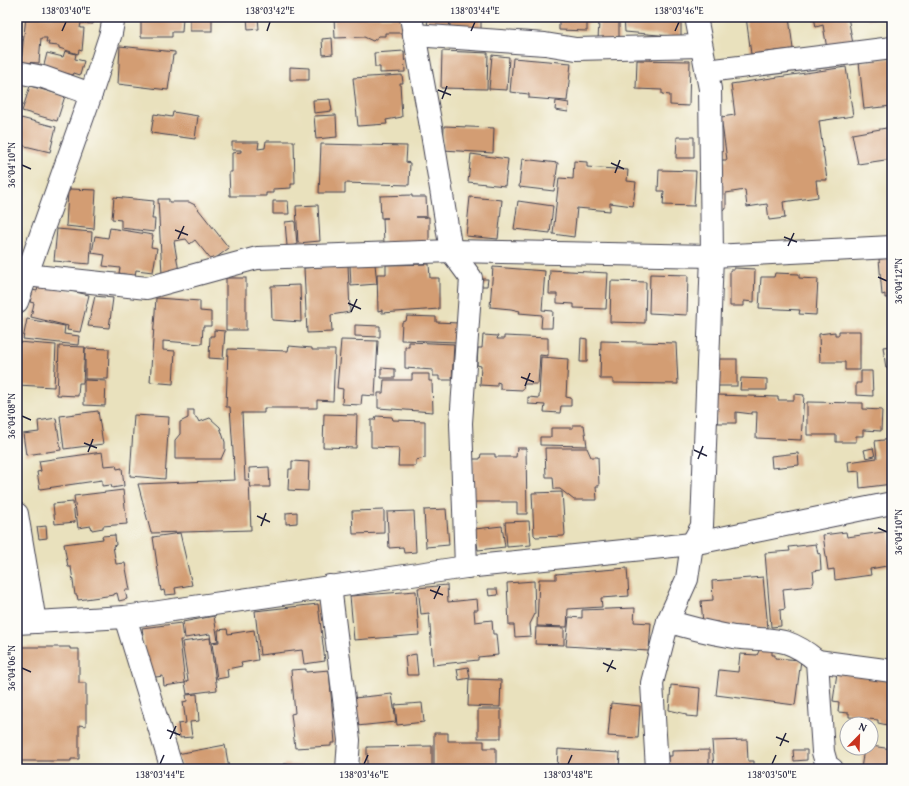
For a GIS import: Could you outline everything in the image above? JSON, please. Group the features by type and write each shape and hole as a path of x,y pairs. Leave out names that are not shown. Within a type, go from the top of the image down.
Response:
{"street":[{"path":"17,302 91,94 111,33 114,17"},
{"path":"657,769 652,683 668,621 687,578 692,544 702,526 712,256 710,89 696,17"},
{"path":"466,567 461,423 472,278 451,251 413,26 576,49 701,46"},
{"path":"707,71 892,48"},
{"path":"17,72 42,77 91,94"},
{"path":"26,275 147,288 257,258 451,251 712,256 892,247"},
{"path":"17,514 26,623 125,617 466,567 692,544 892,503"},
{"path":"330,586 349,740 348,769"},
{"path":"125,617 172,769"},
{"path":"668,621 690,628 735,637 781,640 804,650 817,661 892,671"},
{"path":"817,661 823,752 827,766 832,769"}],"building":[{"path":"26,17 94,17 93,24 81,23 80,28 84,28 82,51 79,50 78,54 59,48 59,46 48,45 49,42 46,42 47,38 41,38 39,63 21,62"},
{"path":"141,17 183,17 182,32 172,32 172,37 141,37"},
{"path":"190,17 212,17 212,31 190,31"},
{"path":"247,17 258,17 259,29 248,30"},
{"path":"334,17 401,17 402,33 385,33 385,36 379,36 373,41 364,37 335,38"},
{"path":"427,17 449,17 450,29 428,30"},
{"path":"450,17 481,17 481,34 450,34"},
{"path":"559,17 597,17 597,23 587,23 587,31 559,30"},
{"path":"624,17 681,17 681,37 625,32"},
{"path":"705,17 726,17 726,18 706,22"},
{"path":"746,17 789,17 793,49 751,54"},
{"path":"814,17 848,17 853,44 827,49 823,25 816,27"},
{"path":"868,17 881,17 881,18 868,20"},
{"path":"599,22 619,22 619,40 598,40"},
{"path":"17,35 23,36 18,56 17,56"},
{"path":"332,38 333,54 323,55 322,39"},
{"path":"120,46 175,52 175,55 173,55 168,90 118,84"},
{"path":"65,51 76,54 75,59 84,61 80,75 74,73 73,75 39,67 40,64 44,65 47,53 63,57"},
{"path":"404,51 405,72 380,73 380,67 375,67 374,53"},
{"path":"442,51 488,53 487,89 441,88"},
{"path":"492,55 509,57 507,90 489,89"},
{"path":"513,58 571,63 567,101 529,98 529,94 510,92"},
{"path":"892,58 892,106 864,109 859,62"},
{"path":"637,60 690,61 689,106 670,105 670,95 662,94 662,90 636,89"},
{"path":"290,67 309,68 309,80 290,80"},
{"path":"846,67 853,116 819,121 827,180 816,180 818,197 783,202 785,218 769,220 767,204 747,207 745,190 726,193 726,209 718,210 719,160 727,160 721,117 735,115 731,84"},
{"path":"402,75 403,83 400,83 402,117 386,120 387,124 358,126 353,78"},
{"path":"30,86 65,96 57,121 22,111"},
{"path":"330,99 332,111 314,113 313,100"},
{"path":"17,101 22,103 17,118"},
{"path":"556,101 569,103 568,112 555,110"},
{"path":"173,112 198,116 195,139 151,133 154,114 172,117"},
{"path":"336,115 337,137 316,139 314,116"},
{"path":"21,118 56,127 50,152 21,145 17,140 17,131"},
{"path":"444,126 494,128 493,153 443,150"},
{"path":"892,127 892,159 858,164 852,134"},
{"path":"677,137 694,137 694,158 676,158"},
{"path":"266,141 294,141 295,184 291,184 291,188 273,189 273,193 266,193 266,196 230,196 229,172 232,172 232,153 241,152 241,150 232,150 232,142 259,142 258,149 265,148"},
{"path":"321,144 407,146 406,162 410,163 409,185 345,183 345,193 319,193"},
{"path":"471,154 508,159 505,186 468,182"},
{"path":"522,159 558,163 554,191 519,187"},
{"path":"574,161 587,162 587,167 628,170 627,181 636,182 633,206 610,203 610,211 577,208 574,237 553,234 559,178 573,179"},
{"path":"659,170 696,171 694,206 663,205 664,191 658,191"},
{"path":"70,189 96,190 94,229 66,226 68,191 70,191"},
{"path":"412,195 412,197 426,197 427,217 429,217 429,243 384,244 383,218 381,218 380,196"},
{"path":"114,197 154,201 152,219 155,219 154,232 121,228 121,220 112,219"},
{"path":"470,197 502,200 498,239 466,236"},
{"path":"158,199 169,199 169,202 189,202 195,205 229,248 212,261 195,240 190,244 186,239 174,241 179,272 162,274"},
{"path":"273,201 288,201 289,214 273,214"},
{"path":"518,201 553,206 550,233 514,229"},
{"path":"318,205 320,241 298,243 296,206"},
{"path":"295,221 297,245 287,246 285,222"},
{"path":"110,228 153,235 151,247 157,248 153,272 136,270 135,276 119,273 120,268 103,266 105,255 92,253 95,236 108,238"},
{"path":"57,229 92,232 90,264 54,261"},
{"path":"892,258 892,297 885,298 885,294 882,295 879,259"},
{"path":"375,264 377,284 351,286 350,265"},
{"path":"429,264 430,278 439,278 439,309 382,313 382,310 378,311 377,274 386,274 386,265"},
{"path":"348,265 350,312 331,315 332,332 307,333 304,268"},
{"path":"493,267 545,271 542,310 553,311 552,328 541,328 542,315 519,313 520,311 511,309 490,307"},
{"path":"734,268 755,269 754,302 744,301 744,306 730,306 730,270 734,270"},
{"path":"550,270 608,273 606,309 574,308 574,304 557,303 557,294 549,294"},
{"path":"775,273 799,274 799,278 818,279 816,315 799,314 800,310 759,308 761,277 774,277"},
{"path":"650,274 688,275 687,315 649,313"},
{"path":"226,278 246,278 246,330 226,330"},
{"path":"482,279 488,279 487,286 481,286"},
{"path":"611,281 646,282 645,323 610,322"},
{"path":"39,284 89,295 80,332 67,330 68,326 31,317 34,303 30,302 33,290 37,291"},
{"path":"300,285 301,322 272,320 271,286"},
{"path":"95,296 113,298 109,328 88,326"},
{"path":"156,298 200,301 200,311 211,312 211,326 203,326 202,344 163,341 163,350 175,351 173,384 150,382"},
{"path":"407,316 436,317 436,322 458,323 458,342 401,340 402,322 406,321"},
{"path":"27,319 65,326 64,334 79,336 78,345 23,339"},
{"path":"355,325 380,326 380,337 355,336"},
{"path":"214,330 225,331 223,359 209,358 210,336 214,336"},
{"path":"839,331 860,331 860,370 845,370 845,362 820,362 819,334 835,332 835,335 839,335"},
{"path":"483,335 498,336 497,339 504,339 504,336 548,338 548,356 540,355 538,384 524,384 523,390 500,389 500,383 497,382 497,386 480,385 481,366 477,365 478,348 482,348"},
{"path":"581,338 587,339 587,362 580,362"},
{"path":"341,340 378,341 375,396 362,395 361,405 342,404 343,389 337,388"},
{"path":"601,341 676,343 678,384 613,383 613,379 600,379"},
{"path":"17,342 56,345 54,387 17,385"},
{"path":"409,342 454,344 452,380 439,380 439,376 433,376 433,370 405,368 405,347 409,347"},
{"path":"59,346 85,347 83,383 79,383 78,396 57,395"},
{"path":"289,346 312,348 312,350 335,350 333,401 317,400 317,408 264,408 264,413 242,413 245,480 249,480 251,530 151,533 138,484 235,480 230,407 226,407 228,349 288,351"},
{"path":"892,346 892,367 886,368 883,347"},
{"path":"85,348 109,349 108,379 85,379"},
{"path":"541,357 568,359 566,397 571,398 571,406 561,406 560,413 544,412 545,405 528,404 528,397 539,398"},
{"path":"718,359 737,359 737,386 718,386"},
{"path":"381,368 395,369 395,378 381,378"},
{"path":"861,371 872,371 873,396 856,395 856,383 861,383"},
{"path":"412,374 429,374 429,381 432,381 433,412 378,408 378,393 383,393 384,380 412,380"},
{"path":"741,378 767,379 767,390 740,390"},
{"path":"84,380 106,381 105,406 84,405"},
{"path":"794,394 804,395 801,440 756,438 757,412 752,412 752,414 736,412 736,423 716,423 717,395 778,397 778,400 794,400"},
{"path":"807,402 863,403 863,409 882,410 881,431 863,430 863,436 856,436 856,442 836,442 836,435 807,435"},
{"path":"188,410 194,410 194,416 199,422 210,418 220,427 225,442 225,450 221,459 175,459 175,440 180,434 180,422 188,418"},
{"path":"98,411 103,444 64,449 60,416"},
{"path":"324,414 357,415 356,448 323,447"},
{"path":"134,415 169,417 165,479 130,476"},
{"path":"376,416 392,417 393,420 425,421 425,458 416,460 416,466 398,466 399,448 371,447 371,420 375,420"},
{"path":"56,418 61,450 26,455 23,434 39,432 38,421"},
{"path":"573,425 584,425 587,446 540,445 540,437 551,437 551,428 573,428"},
{"path":"892,439 892,484 860,488 859,471 849,472 848,462 877,458 875,441"},
{"path":"517,448 526,448 527,514 517,514 517,502 473,502 473,459 480,459 481,454 495,454 495,457 516,457"},
{"path":"545,448 587,448 591,457 598,457 599,486 596,486 597,500 574,500 560,489 554,489 553,477 546,477"},
{"path":"873,448 875,456 866,458 864,450"},
{"path":"102,452 104,466 116,465 117,469 122,468 124,486 112,488 111,485 102,486 102,480 40,489 37,472 41,471 39,461"},
{"path":"798,453 799,465 772,468 771,456"},
{"path":"292,461 309,462 308,491 288,490 289,469 292,469"},
{"path":"269,467 270,487 250,487 249,468"},
{"path":"123,490 127,524 103,526 103,528 92,530 91,526 78,528 74,496"},
{"path":"562,492 564,536 536,537 534,535 532,493"},
{"path":"73,502 75,522 55,524 53,504"},
{"path":"446,509 449,545 426,547 424,510"},
{"path":"384,510 384,533 353,534 352,511"},
{"path":"414,511 416,552 404,553 403,547 389,548 387,512"},
{"path":"297,512 297,523 286,524 286,513"},
{"path":"529,521 531,545 507,547 505,522"},
{"path":"46,526 47,538 39,539 37,527"},
{"path":"502,526 505,547 478,550 475,529"},
{"path":"890,531 892,565 870,569 871,575 835,580 834,569 828,570 823,535 846,532 847,537"},
{"path":"180,533 192,585 175,588 176,594 165,595 164,590 161,591 153,537"},
{"path":"115,535 116,545 113,546 116,564 125,563 130,590 125,590 127,599 119,601 117,593 114,595 78,600 77,595 75,595 71,567 68,567 64,544 103,539 102,536"},
{"path":"816,544 818,554 820,553 821,570 813,571 814,581 812,586 783,589 785,609 780,610 781,626 771,627 765,553 790,551 789,547"},
{"path":"627,568 629,596 601,598 602,607 568,609 567,627 537,626 539,579 556,579 556,574"},
{"path":"763,577 768,628 741,630 740,626 718,628 718,622 703,623 701,601 713,600 712,581"},
{"path":"534,581 535,614 530,624 531,636 515,637 514,625 509,625 507,583"},
{"path":"447,585 448,602 477,599 478,610 474,610 475,622 492,620 493,634 496,634 498,655 478,657 478,660 433,665 429,613 421,614 418,588"},
{"path":"488,589 497,589 498,595 489,596"},
{"path":"416,591 419,635 354,640 350,596"},
{"path":"318,604 325,661 304,664 302,650 260,655 255,611"},
{"path":"635,608 634,622 651,623 649,651 566,646 569,617 582,618 582,610"},
{"path":"214,616 218,641 211,642 210,634 185,638 183,622"},
{"path":"181,623 183,640 180,640 185,683 164,686 163,676 149,678 142,628"},
{"path":"536,627 564,628 564,645 535,644"},
{"path":"227,629 228,634 254,630 258,660 241,663 242,666 227,669 228,677 217,679 212,643 219,642 218,630"},
{"path":"210,638 217,690 187,694 185,683 188,681 182,642"},
{"path":"17,647 70,647 70,649 79,649 79,683 86,683 86,726 79,725 79,759 71,759 71,761 17,761"},
{"path":"760,649 772,650 772,655 775,655 775,658 801,660 795,705 716,695 719,670 738,672 740,654 757,655"},
{"path":"416,654 418,675 407,675 405,656"},
{"path":"468,667 470,678 459,680 457,669"},
{"path":"306,669 306,672 329,670 335,743 331,743 331,746 295,748 291,714 295,713 291,670"},
{"path":"837,673 892,680 892,726 879,723 879,716 849,716 849,713 838,712 839,702 833,701"},
{"path":"469,679 501,680 500,707 468,706"},
{"path":"671,685 700,688 698,717 686,716 686,714 669,710"},
{"path":"197,694 199,721 190,722 192,737 180,738 178,724 186,723 183,702 187,701 186,695"},
{"path":"392,694 396,722 357,726 354,698"},
{"path":"422,703 424,722 397,725 395,705"},
{"path":"611,703 640,706 638,738 608,736"},
{"path":"478,709 501,709 501,738 478,738"},
{"path":"434,733 448,733 448,741 484,741 484,748 496,748 496,769 434,769"},
{"path":"747,740 748,761 754,761 754,769 714,769 712,741"},
{"path":"225,745 229,769 183,769 177,754"},
{"path":"432,746 432,769 367,769 367,747"},
{"path":"879,747 892,749 892,769 861,769 863,756 879,756"},
{"path":"558,749 620,753 619,769 557,769"},
{"path":"709,750 709,769 668,769 668,756 672,756 672,751"},
{"path":"793,750 807,750 807,760 794,761"},
{"path":"284,764 324,768 324,769 283,769"},
{"path":"509,766 527,767 527,769 509,769"}]}
